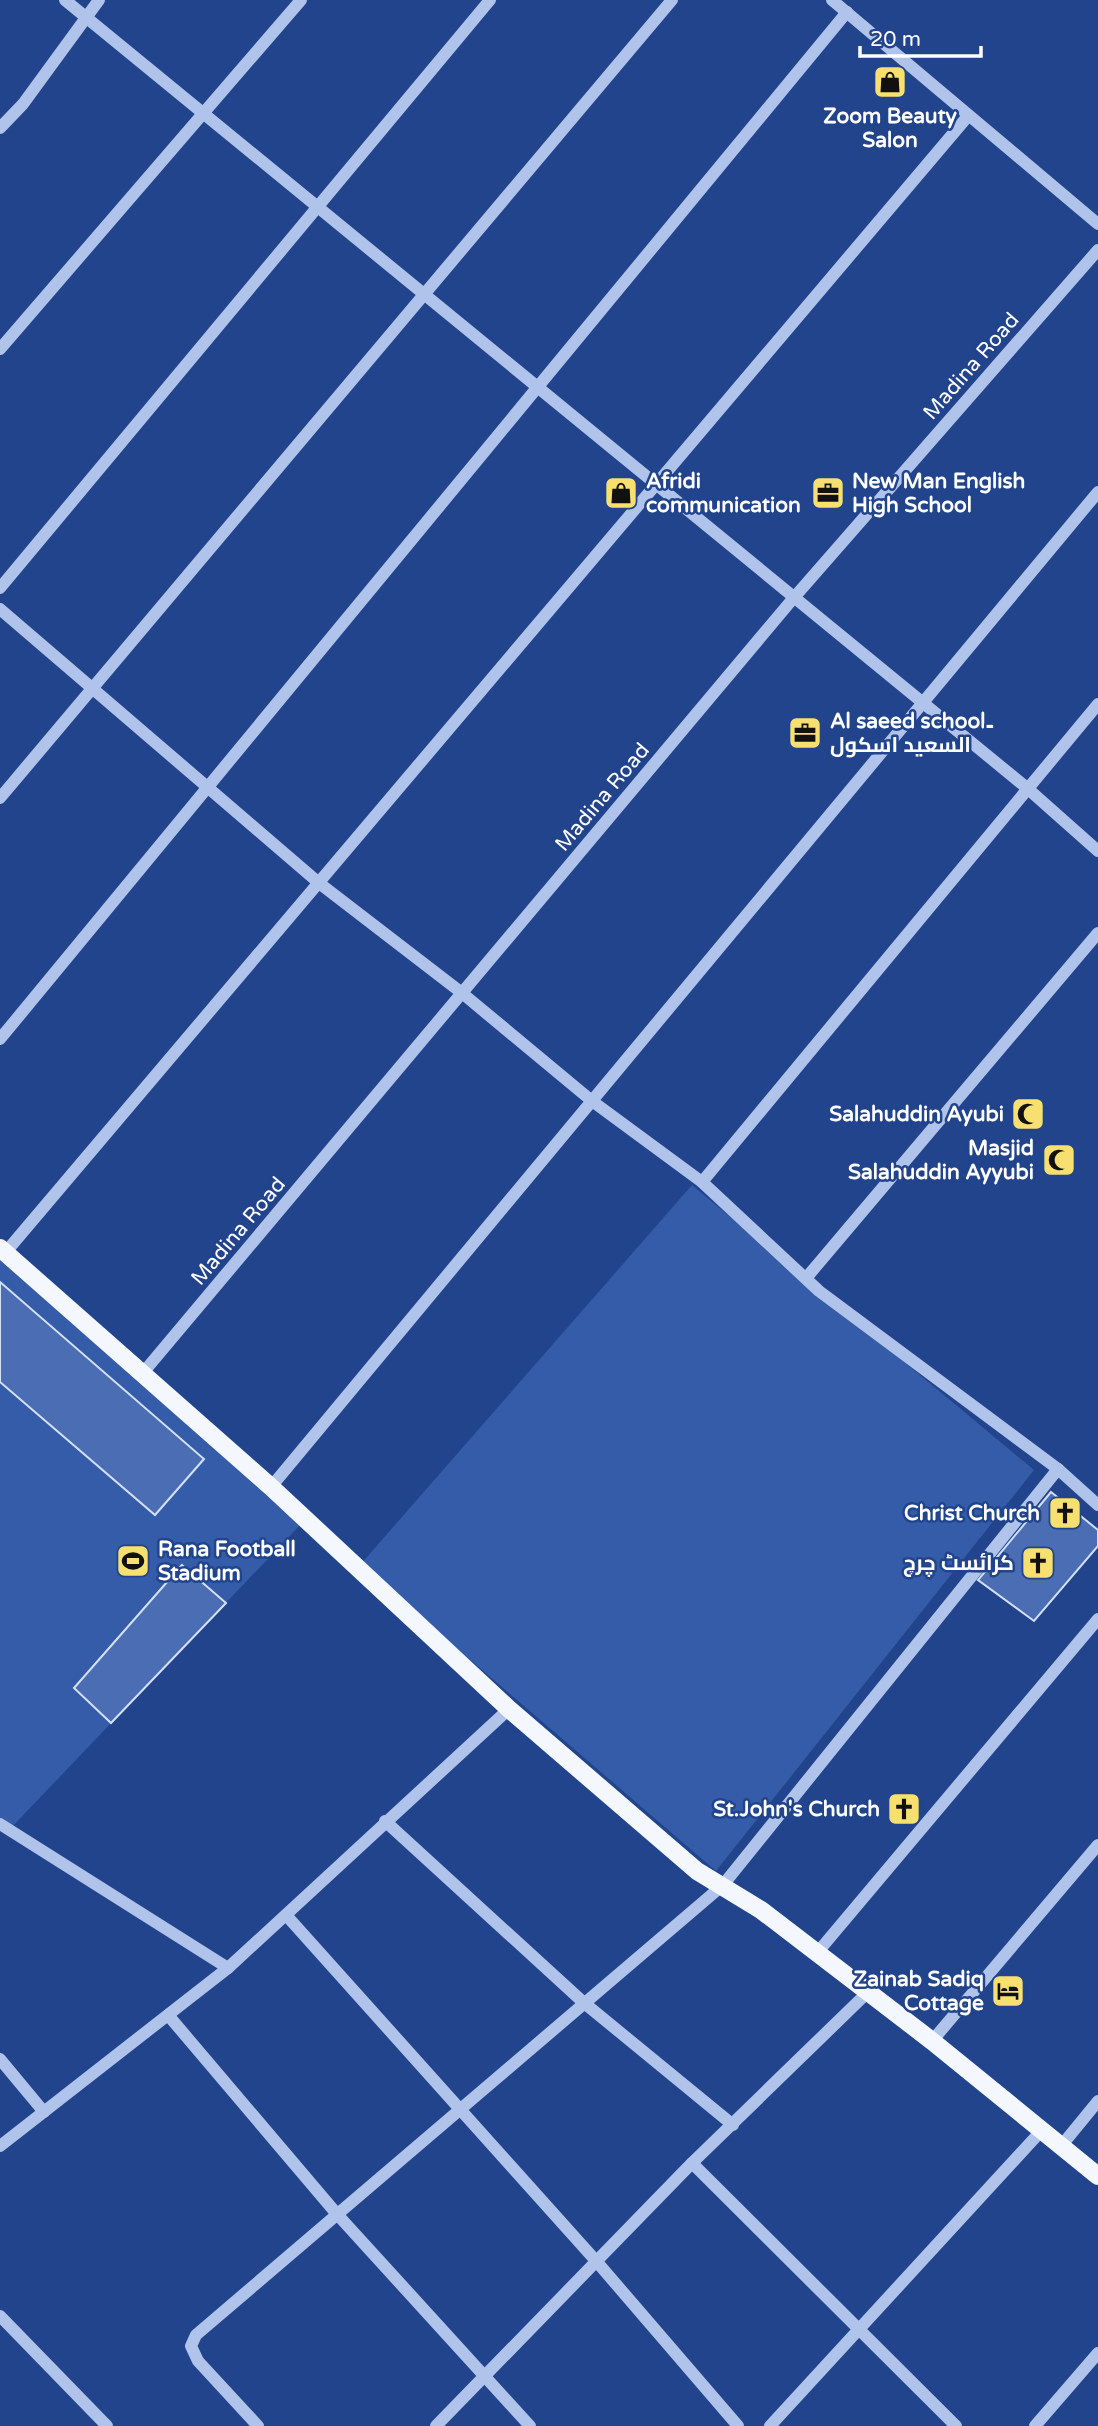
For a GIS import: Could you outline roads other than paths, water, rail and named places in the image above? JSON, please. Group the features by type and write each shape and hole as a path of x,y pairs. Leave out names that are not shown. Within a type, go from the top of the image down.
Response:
{"main road":[{"path":"3,1251 271,1487 509,1709 697,1871 723,1885 817,1953 1043,2129 1098,2176"}],"street":[{"path":"65,0 1027,788 1098,851"},
{"path":"0,128 23,104 99,0"},
{"path":"0,349 301,0"},
{"path":"0,588 490,0"},
{"path":"0,798 672,0"},
{"path":"832,0 1098,224"},
{"path":"0,1038 847,12"},
{"path":"3,1251 319,883 968,116"},
{"name":"Madina Road","path":"142,1374 795,598 1098,250"},
{"path":"271,1487 1098,492"},
{"path":"0,609 319,883 462,993 592,1101 702,1182 819,1291 1058,1469 1098,1505"},
{"path":"702,1182 1098,704"},
{"path":"807,1277 1098,933"},
{"path":"258,2426 198,2361 191,2346 196,2335 723,1885 1058,1469"},
{"path":"817,1953 1098,1619"},
{"path":"0,2146 228,1968 509,1709"},
{"path":"385,1821 583,2002 733,2125"},
{"path":"0,1824 228,1968"},
{"path":"932,2041 1098,1845"},
{"path":"286,1915 597,2262 738,2426"},
{"path":"436,2426 692,2164 868,1992"},
{"path":"167,2015 336,2213 530,2426"},
{"path":"0,2059 44,2112"},
{"path":"1062,2145 1098,2101"},
{"path":"770,2426 1043,2129"},
{"path":"692,2164 956,2426"},
{"path":"0,2316 107,2426"},
{"path":"1035,2426 1098,2353"}],"place":[{"name":"Zoom Beauty Salon","path":"890,82"},
{"name":"Afridi communication","path":"621,493"},
{"name":"New Man English High School","path":"828,493"},
{"name":"Al saeed school۔ السعید اسکول","path":"805,733"},
{"name":"Salahuddin Ayubi","path":"1028,1114"},
{"name":"Masjid Salahuddin Ayyubi","path":"1059,1160"},
{"name":"Christ Church","path":"1065,1513"},
{"name":"Rana Football Stadium","path":"133,1561"},
{"name":"کرائسٹ چرچ","path":"1038,1563"},
{"name":"St.John's Church","path":"904,1809"},
{"name":"Zainab Sadiq Cottage","path":"1008,1991"}]}
